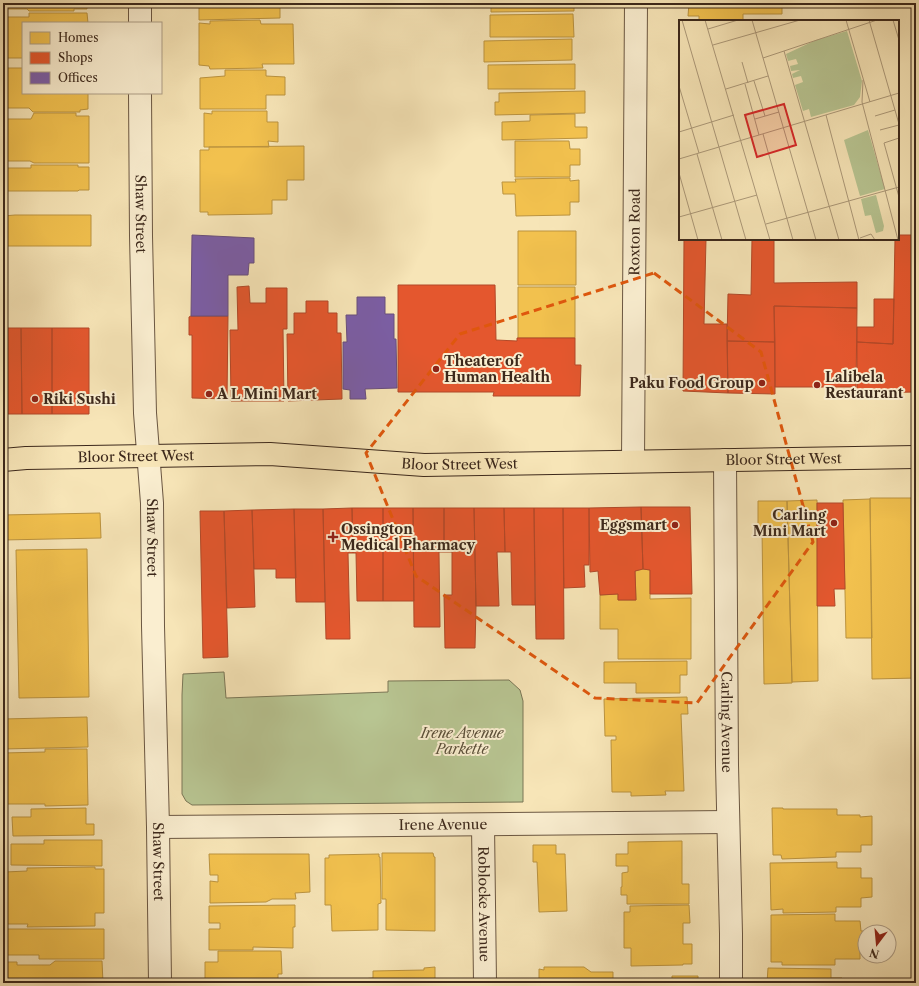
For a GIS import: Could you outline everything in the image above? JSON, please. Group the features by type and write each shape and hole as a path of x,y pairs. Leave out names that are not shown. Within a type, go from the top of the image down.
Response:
{"main road":[{"name":"Bloor Street West","path":"3,460 26,458 270,454 424,465 916,457"}],"street":[{"path":"140,3 140,22"},
{"name":"Roxton Road","path":"633,461 636,3"},
{"name":"Shaw Street","path":"140,94 144,373 152,503 160,983"},
{"name":"Carling Avenue","path":"725,460 728,822 731,934 730,983"},
{"name":"Irene Avenue","path":"158,827 728,822"},
{"name":"Roblocke Avenue","path":"483,825 484,983"}],"highlighted area":[{"path":"654,273 761,352 813,542 697,703 595,698 416,576 366,453 460,334"}],"green space":[{"name":"Irene Avenue Parkette","path":"224,672 226,698 388,692 388,681 509,680 520,690 523,701 523,802 192,805 186,801 182,794 183,674"}],"building: Homes":[{"path":"3,3 87,3 87,9 74,9 74,11 29,11 27,9 3,9"},
{"path":"199,3 280,3 280,18 199,20"},
{"path":"491,3 574,3 574,11 491,12"},
{"path":"689,3 782,3 782,14 743,14 743,20 699,20 699,16 688,16"},
{"path":"29,13 87,13 88,22 22,22 22,58 3,58 3,17 29,17"},
{"path":"573,14 574,37 490,37 490,15"},
{"path":"260,20 261,24 293,24 294,64 262,64 263,68 210,69 209,66 199,65 199,23 210,24 210,21"},
{"path":"572,39 572,60 484,62 484,41"},
{"path":"575,64 575,89 488,89 488,65"},
{"path":"7,68 22,68 22,94 88,94 88,109 80,110 80,112 33,112 29,108 6,108 6,102 3,102 3,72 7,72"},
{"path":"225,70 266,70 266,76 285,77 285,95 266,95 266,109 200,109 200,78 225,76"},
{"path":"585,91 585,113 495,115 495,102 499,102 499,93"},
{"path":"212,111 267,111 267,122 278,122 278,142 268,141 269,147 204,147 204,113 212,114"},
{"path":"34,113 76,113 76,116 89,116 89,163 34,163 30,161 6,161 6,156 3,156 3,127 5,127 5,119 31,119"},
{"path":"575,114 575,127 587,127 587,138 502,140 502,122 530,121 530,115"},
{"path":"515,141 569,141 570,149 580,149 580,165 570,165 570,177 515,177"},
{"path":"304,146 304,180 287,180 287,200 272,200 272,214 208,215 208,212 200,212 200,150 209,150 209,147"},
{"path":"31,165 78,165 78,167 89,167 89,190 3,191 3,168 31,168"},
{"path":"570,178 570,181 579,180 579,202 570,202 570,215 516,216 515,194 503,194 502,182 516,182 515,179"},
{"path":"91,215 91,246 3,246 3,216"},
{"path":"518,231 576,231 576,285 518,285"},
{"path":"518,287 575,287 575,338 518,338"},
{"path":"870,498 916,498 916,678 872,679"},
{"path":"870,499 872,638 846,638 843,500"},
{"path":"817,500 818,681 792,682 787,501"},
{"path":"758,501 787,501 792,683 764,684 762,528 758,528"},
{"path":"100,513 101,538 3,540 3,515"},
{"path":"87,549 89,697 19,698 16,550"},
{"path":"643,569 650,570 650,599 691,598 691,659 618,659 618,629 600,629 600,595 618,594 618,600 636,600 635,571"},
{"path":"687,661 687,675 680,675 680,693 636,693 636,683 604,683 604,662"},
{"path":"687,697 688,714 681,714 684,791 665,791 666,795 631,796 631,792 612,792 611,740 616,740 616,736 605,736 604,699"},
{"path":"87,717 88,747 3,749 3,719"},
{"path":"45,749 87,749 88,805 45,806 45,804 3,804 3,753 45,752"},
{"path":"86,808 86,824 94,824 94,835 13,836 12,817 31,817 31,809"},
{"path":"772,808 837,809 837,815 860,815 860,817 872,816 872,845 861,845 861,852 836,852 836,857 782,859 781,855 773,855"},
{"path":"44,840 102,840 102,866 11,865 11,844 44,844"},
{"path":"682,841 682,884 689,884 689,904 627,904 627,895 621,895 621,887 622,873 628,872 628,866 616,866 616,854 628,854 628,842"},
{"path":"533,845 556,845 556,854 565,854 567,911 539,912 537,862 533,862"},
{"path":"382,853 433,853 435,857 435,931 386,930 386,899 382,899"},
{"path":"209,854 309,854 310,892 295,893 296,899 272,899 266,902 210,903 210,881 218,882 218,875 210,875"},
{"path":"379,854 381,903 378,904 378,930 332,931 331,905 325,905 325,858 329,858 329,855"},
{"path":"837,862 837,868 861,868 861,878 872,878 872,897 861,898 861,907 836,907 836,912 783,913 783,909 771,910 770,863"},
{"path":"95,867 95,869 104,869 104,913 95,913 95,926 27,927 28,924 6,924 6,897 3,897 3,873 27,871 27,868"},
{"path":"295,905 293,948 253,947 253,950 209,950 209,929 220,929 220,923 209,923 209,906"},
{"path":"689,905 690,923 683,923 683,944 692,944 692,964 631,966 631,948 624,948 624,912 630,912 630,906"},
{"path":"835,914 835,921 860,921 860,924 857,924 857,959 835,959 835,965 782,965 782,962 771,962 771,915"},
{"path":"3,929 104,929 104,959 39,959 39,955 3,955"},
{"path":"218,951 281,951 282,974 278,974 278,983 205,983 205,962 218,962"},
{"path":"55,961 102,961 103,983 3,983 3,962 17,962 17,965 50,965"},
{"path":"435,967 435,983 362,983 362,979 373,978 373,971 424,970 424,968"},
{"path":"544,967 584,967 591,972 613,972 613,979 626,979 626,983 539,983 539,969 544,970"},
{"path":"768,968 831,969 831,978 842,978 842,983 767,983"},
{"path":"672,976 698,976 698,983 672,983"}],"building: Shops":[{"path":"899,235 916,235 916,392 857,393 857,342 893,344 895,240 899,240"},
{"path":"684,240 706,240 704,324 727,324 728,393 683,391"},
{"path":"752,240 774,240 774,283 857,282 857,308 774,306 775,342 727,341 728,294 751,295"},
{"path":"398,285 495,285 496,340 517,341 517,338 575,338 575,365 581,365 580,396 493,396 494,392 398,392"},
{"path":"249,286 250,303 266,303 266,288 287,288 287,329 283,329 284,401 231,401 230,330 238,330 237,287"},
{"path":"874,299 894,299 893,344 857,342 857,327 874,327"},
{"path":"306,301 328,301 328,313 337,313 337,333 341,333 342,399 288,401 287,334 294,334 294,313 306,313"},
{"path":"774,306 857,308 856,387 775,387"},
{"path":"228,316 227,399 192,398 192,335 189,335 189,317"},
{"path":"3,328 21,328 22,414 3,414"},
{"path":"21,328 52,328 52,414 22,414"},
{"path":"52,328 89,328 89,414 52,414"},
{"path":"727,341 775,342 775,394 728,393"},
{"path":"817,503 843,503 845,589 834,589 835,606 817,606"},
{"path":"641,507 690,507 692,594 650,594 650,570 643,569"},
{"path":"641,507 643,569 635,571 636,600 618,600 618,594 600,595 598,571 590,572 589,508"},
{"path":"352,508 353,553 348,553 350,639 326,639 323,509"},
{"path":"352,508 383,508 383,601 357,601 356,553 353,553"},
{"path":"383,508 413,508 414,601 383,601"},
{"path":"413,508 444,508 444,552 439,552 440,627 414,627"},
{"path":"444,508 474,508 476,606 475,648 445,648 444,595 452,595 452,552 444,552"},
{"path":"474,508 504,508 505,552 497,552 499,606 476,606"},
{"path":"504,508 534,508 535,605 512,605 511,552 505,552"},
{"path":"534,508 563,508 564,639 536,639"},
{"path":"563,508 589,508 589,565 584,565 585,587 564,588"},
{"path":"294,509 296,578 276,578 276,569 254,569 252,510"},
{"path":"294,509 323,509 325,602 296,602"},
{"path":"252,510 255,607 227,608 224,511"},
{"path":"200,511 224,511 228,657 203,658"}],"building: Offices":[{"path":"192,235 254,238 254,263 249,263 248,275 228,275 228,316 191,316"},
{"path":"357,297 385,297 385,314 394,314 397,388 365,389 366,399 350,399 350,390 343,389 343,342 347,342 346,315 357,315"}],"place":[{"name":"Theater of Human Health","path":"436,369"},
{"name":"Paku Food Group","path":"762,383"},
{"name":"Lalibela Restaurant","path":"817,385"},
{"name":"A L Mini Mart","path":"209,394"},
{"name":"Riki Sushi","path":"35,399"},
{"name":"Carling Mini Mart","path":"834,523"},
{"name":"Eggsmart","path":"675,525"},
{"name":"Ossington Medical Pharmacy","path":"333,537"}]}
